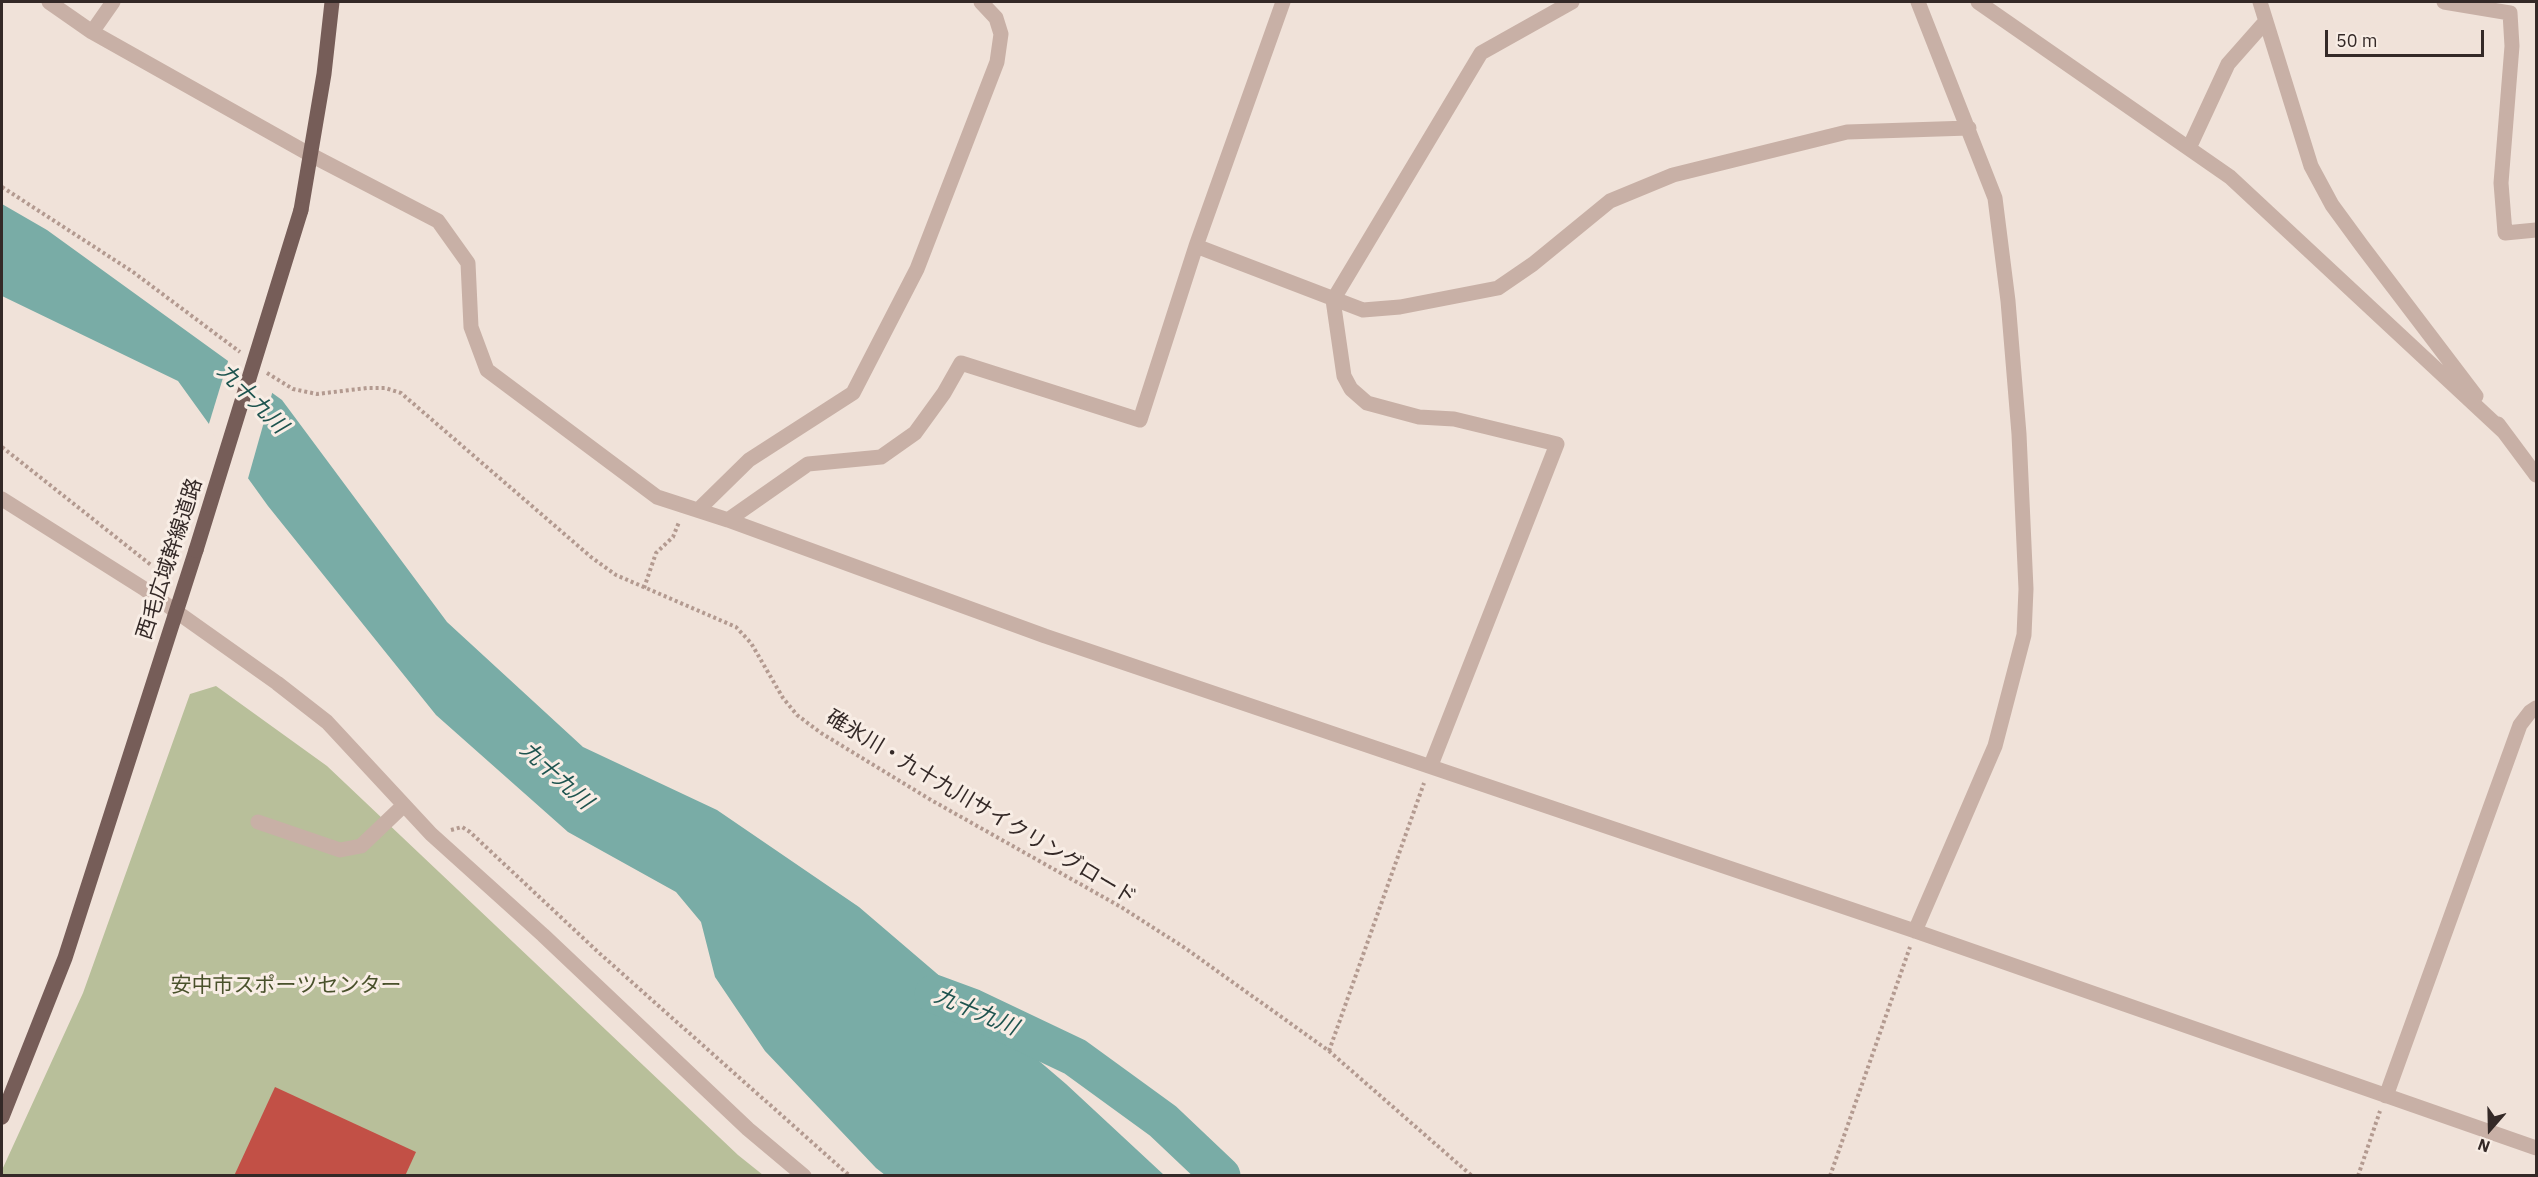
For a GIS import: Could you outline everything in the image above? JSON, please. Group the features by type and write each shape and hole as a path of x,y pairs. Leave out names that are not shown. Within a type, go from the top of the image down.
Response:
{"main road":[{"name":"西毛広域幹線道路","path":"2,1117 65,958 196,550 301,210 324,74 332,2"}],"street":[{"path":"50,2 92,32 309,154 438,221 468,263 471,327 487,370 657,497 728,520 1045,636 1916,931 2536,1148"},
{"path":"92,32 113,2"},
{"path":"692,508 749,460 853,393 918,269 997,62 1001,34 996,18 981,2"},
{"path":"728,520 808,464 881,457 915,433 944,393 961,363 1140,420 1196,246 1282,2"},
{"path":"1431,765 1557,444 1454,419 1419,417 1367,403 1351,389 1344,376 1333,300 1481,53 1572,2"},
{"path":"1916,931 1995,746 2025,635 2026,589 2019,434 2008,301 1995,198 1918,2"},
{"path":"1978,2 2230,177 2504,432"},
{"path":"2260,2 2311,166 2332,205 2536,474"},
{"path":"2444,2 2510,13 2512,46 2501,183 2505,233 2536,230"},
{"path":"2189,148 2228,64 2266,21"},
{"path":"1196,246 1363,310 1390,308 1498,288 1533,264 1610,201 1673,175 1848,132 1969,128"},
{"path":"2,499 143,588 277,683 327,722 432,834 543,935 748,1129 804,1176"},
{"path":"2386,1096 2520,725 2536,708"},
{"path":"258,822 340,850 362,846 404,805"}],"path":[{"path":"2,187 133,272 243,355"},
{"name":"碓氷川・九十九川サイクリングロード","path":"261,369 293,389 316,394 367,388 385,388 401,393 591,557 616,575 736,627 751,643 783,698 797,715 822,733 931,800 1121,907 1194,954 1329,1051 1472,1176"},
{"path":"2,447 151,565"},
{"path":"644,588 656,553 672,537 692,508"},
{"path":"1329,1051 1431,765"},
{"path":"451,830 462,827 470,832 598,952 850,1176"},
{"path":"1830,1176 1916,931"},
{"path":"2358,1176 2386,1096"}],"green space":[{"name":"安中市スポーツセンター","path":"216,686 327,766 738,1155 763,1175 2,1176 2,1170 83,993 190,694"}],"water":[{"path":"2,204 47,230 282,400 447,622 583,747 717,810 859,907 1066,1084 1164,1175 885,1175 876,1168 765,1051 715,977 701,922 676,892 568,832 436,715 268,506 178,381 2,296"}],"pier":[{"path":"229,358 273,390 247,482 208,427"}],"building":[{"path":"275,1087 416,1152 405,1176 234,1176"}],"waterway":[{"name":"九十九川","path":"934,994 972,1008 1075,1057 1163,1121 1221,1176"}]}
